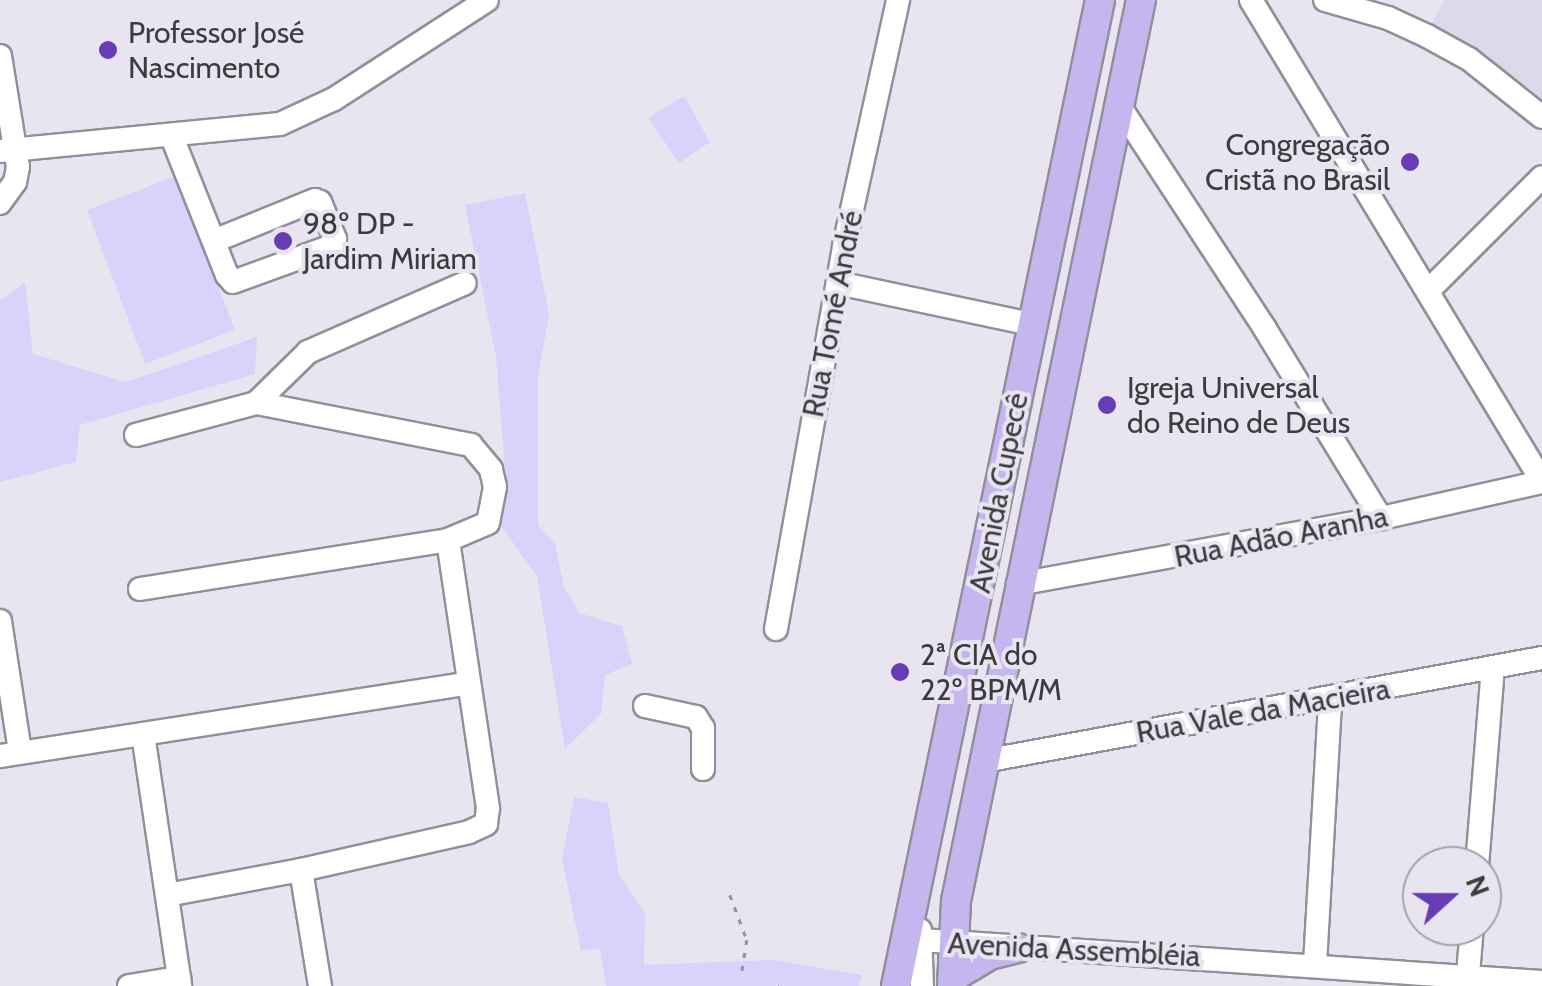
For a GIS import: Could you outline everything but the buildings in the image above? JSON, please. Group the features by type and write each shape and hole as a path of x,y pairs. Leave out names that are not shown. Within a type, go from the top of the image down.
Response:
{"main road":[{"name":"Avenida Cupecê","path":"896,986 914,940 914,904 1100,0"},
{"name":"Avenida Cupecê","path":"953,981 956,902 1018,584 1141,0"},
{"path":"953,981 990,955 1018,948"}],"street":[{"path":"8,150 252,130 306,114 445,31 487,0"},
{"name":"Rua Tomé André","path":"776,629 838,282 898,0"},
{"path":"1250,0 1542,482"},
{"path":"1325,0 1388,18 1427,36 1468,59 1542,118"},
{"path":"0,56 8,150 15,182 0,203"},
{"path":"1120,107 1265,329 1381,518"},
{"path":"172,137 227,274 236,284 332,246 335,238 320,202 314,200 214,241"},
{"path":"1428,291 1542,178"},
{"path":"256,402 308,352 465,282"},
{"path":"838,282 1031,324"},
{"path":"136,435 256,402 471,445 490,469 494,506 488,523 448,540 140,589"},
{"name":"Rua Adão Aranha","path":"1018,584 1381,518 1542,482"},
{"path":"167,895 301,870 468,832 486,824 488,808 448,540"},
{"path":"0,622 10,754 467,684"},
{"name":"Rua Vale da Macieira","path":"984,761 1542,658"},
{"path":"1479,846 1494,668"},
{"path":"1315,964 1330,700"},
{"path":"644,706 696,716 703,728 702,769"},
{"path":"129,986 179,982 143,734"},
{"path":"301,870 320,986"},
{"path":"914,940 922,980"},
{"name":"Avenida Assembléia","path":"914,940 1315,964 1467,982 1542,982"},
{"path":"922,980 954,944"},
{"path":"1467,982 1470,946"}],"path":[{"path":"730,896 748,940 742,970"}],"shaded area":[{"path":"1445,0 1542,0 1542,98 1483,53 1431,24"},
{"path":"684,96 710,142 679,163 648,118"},
{"path":"176,176 235,330 145,364 87,210"},
{"path":"525,193 549,315 538,377 538,525 555,544 564,587 579,613 622,626 632,664 605,675 601,714 565,749 537,576 501,526 507,493 496,357 465,205"},
{"path":"25,282 33,354 126,382 257,337 255,374 80,425 76,462 0,482 0,300"},
{"path":"574,797 608,803 619,875 645,913 644,965 773,960 862,975 859,986 606,986 600,949 581,950 562,859"}],"place":[{"name":"Professor José Nascimento","path":"108,50"},
{"name":"Congregação Cristã no Brasil","path":"1410,162"},
{"name":"98º DP - Jardim Miriam","path":"283,241"},
{"name":"Igreja Universal do Reino de Deus","path":"1107,405"},
{"name":"2ª CIA do 22º BPM/M","path":"900,672"}]}
